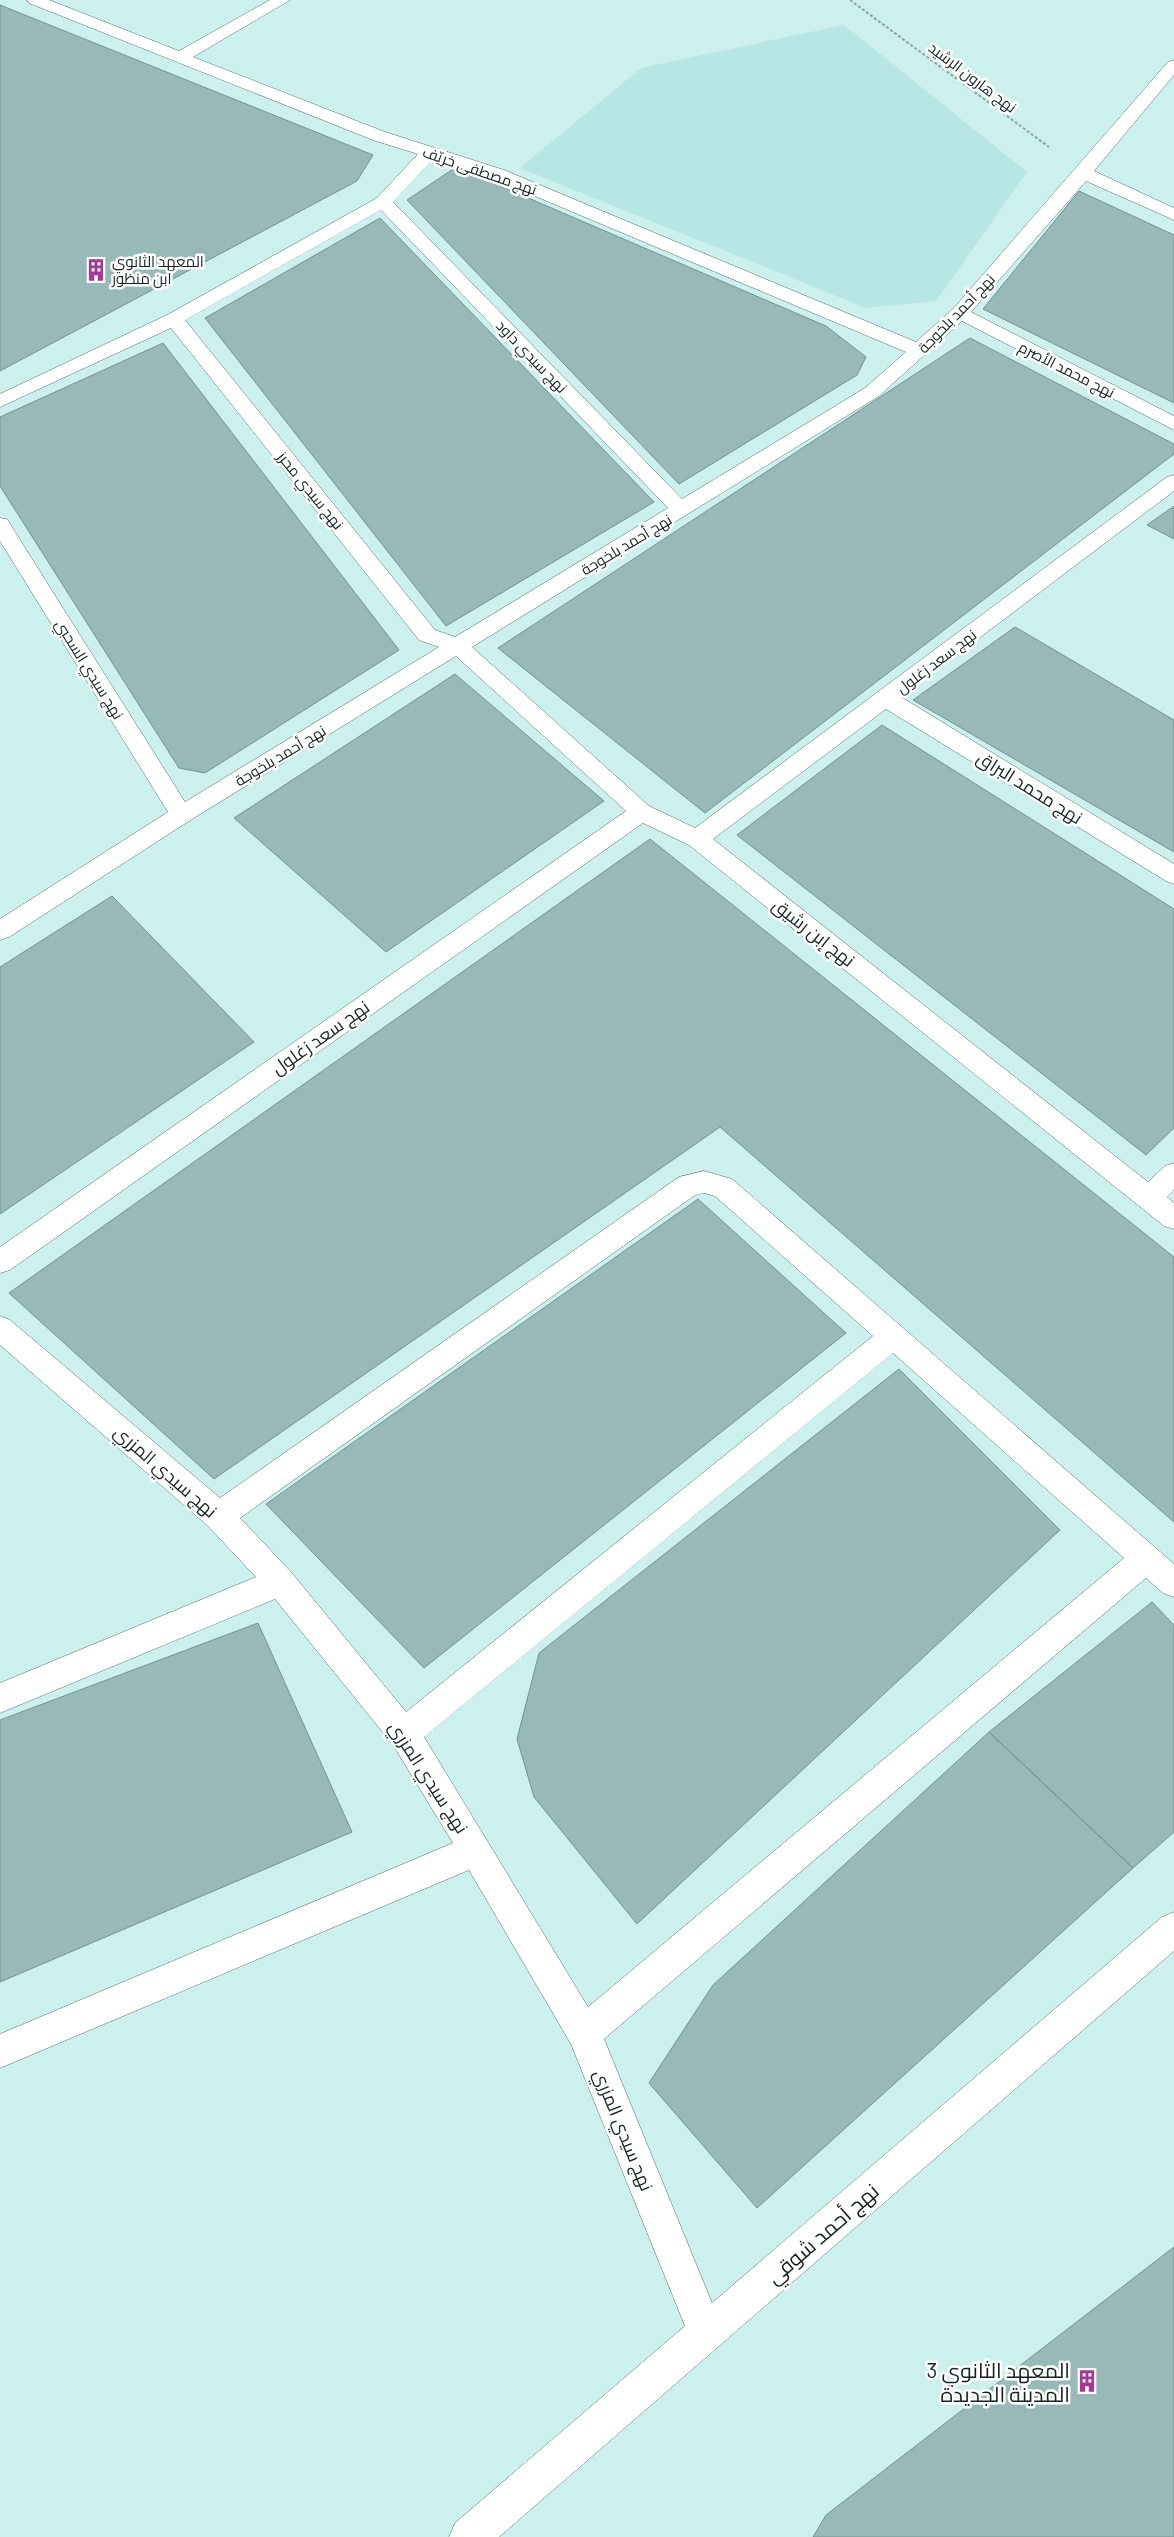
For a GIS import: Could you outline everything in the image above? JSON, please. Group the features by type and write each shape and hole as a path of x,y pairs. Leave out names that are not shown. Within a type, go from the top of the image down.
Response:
{"street":[{"path":"180,57 282,0"},
{"name":"نهج مصطفى خريّف","path":"46,2 379,136 498,174 920,351"},
{"name":"نهج أحمد بلخوجة","path":"0,931 180,815 872,392 920,351 960,313 1083,173 1174,65"},
{"path":"0,401 174,320 383,202 430,152"},
{"path":"1083,173 1174,215"},
{"name":"نهج سيدي داود","path":"383,202 681,510"},
{"name":"نهج محمد الأصرم","path":"960,313 1174,424"},
{"name":"نهج سيدي محرز","path":"174,320 427,635 458,646"},
{"name":"نهج سعد زغلول","path":"697,839 887,699 1174,481"},
{"name":"نهج سيدي السحبي","path":"0,524 180,815"},
{"name":"نهج إبن رشيق","path":"458,646 641,812 697,839 1174,1218"},
{"name":"نهج محمد البراق","path":"887,699 1174,875"},
{"name":"نهج سعد زغلول","path":"0,1262 641,812"},
{"path":"1149,1197 1174,1174"},
{"path":"219,1516 688,1185 704,1182 723,1187 892,1338 1174,1583"},
{"name":"نهج سيدي المزري","path":"0,1328 219,1516 280,1582 404,1734 476,1850 584,2033 706,2333"},
{"path":"404,1734 892,1338"},
{"path":"584,2033 1146,1559"},
{"path":"0,1698 280,1582"},
{"path":"0,2051 476,1850"},
{"name":"نهج أحمد شوقي","path":"469,2537 1174,1929"}],"path":[{"name":"نهج هارون الرشيد","path":"850,0 1083,173"}],"shaded area":[{"path":"844,25 1027,172 936,301 866,308 520,168 641,68"}],"building":[{"name":"المعهد الثانوي ابن منظور","path":"0,5 373,155 357,181 0,371"},
{"path":"456,167 826,326 866,357 857,375 679,484 407,200"},
{"path":"1079,191 1174,235 1174,403 983,309"},
{"path":"380,218 654,502 446,626 205,318"},
{"path":"970,338 1174,444 1174,454 705,813 498,648"},
{"path":"163,343 399,650 205,773 179,768 0,486 0,417"},
{"path":"1174,506 1174,539 1147,525"},
{"path":"1015,627 1174,720 1174,852 913,700"},
{"path":"455,674 604,801 386,952 234,818"},
{"path":"882,725 1174,909 1174,1128 1146,1155 737,835"},
{"path":"650,839 1174,1257 1174,1522 720,1127 214,1479 9,1293"},
{"path":"112,896 254,1042 0,1214 0,967"},
{"path":"698,1199 846,1333 424,1668 266,1504"},
{"path":"899,1369 1060,1530 637,1924 534,1797 517,1739 539,1653"},
{"path":"1152,1602 1174,1625 1174,1832 1133,1868 989,1732"},
{"path":"258,1623 352,1832 0,1982 0,1720"},
{"path":"989,1732 1133,1868 757,2208 649,2083 713,1985"},
{"name":"3 المعهد الثانوي المدينة الجديدة","path":"1174,2247 1174,2537 813,2537 826,2515"}],"place":[{"name":"المعهد الثانوي ابن منظور","path":"96,270"},
{"name":"3 المعهد الثانوي المدينة الجديدة","path":"1087,2381"}]}
